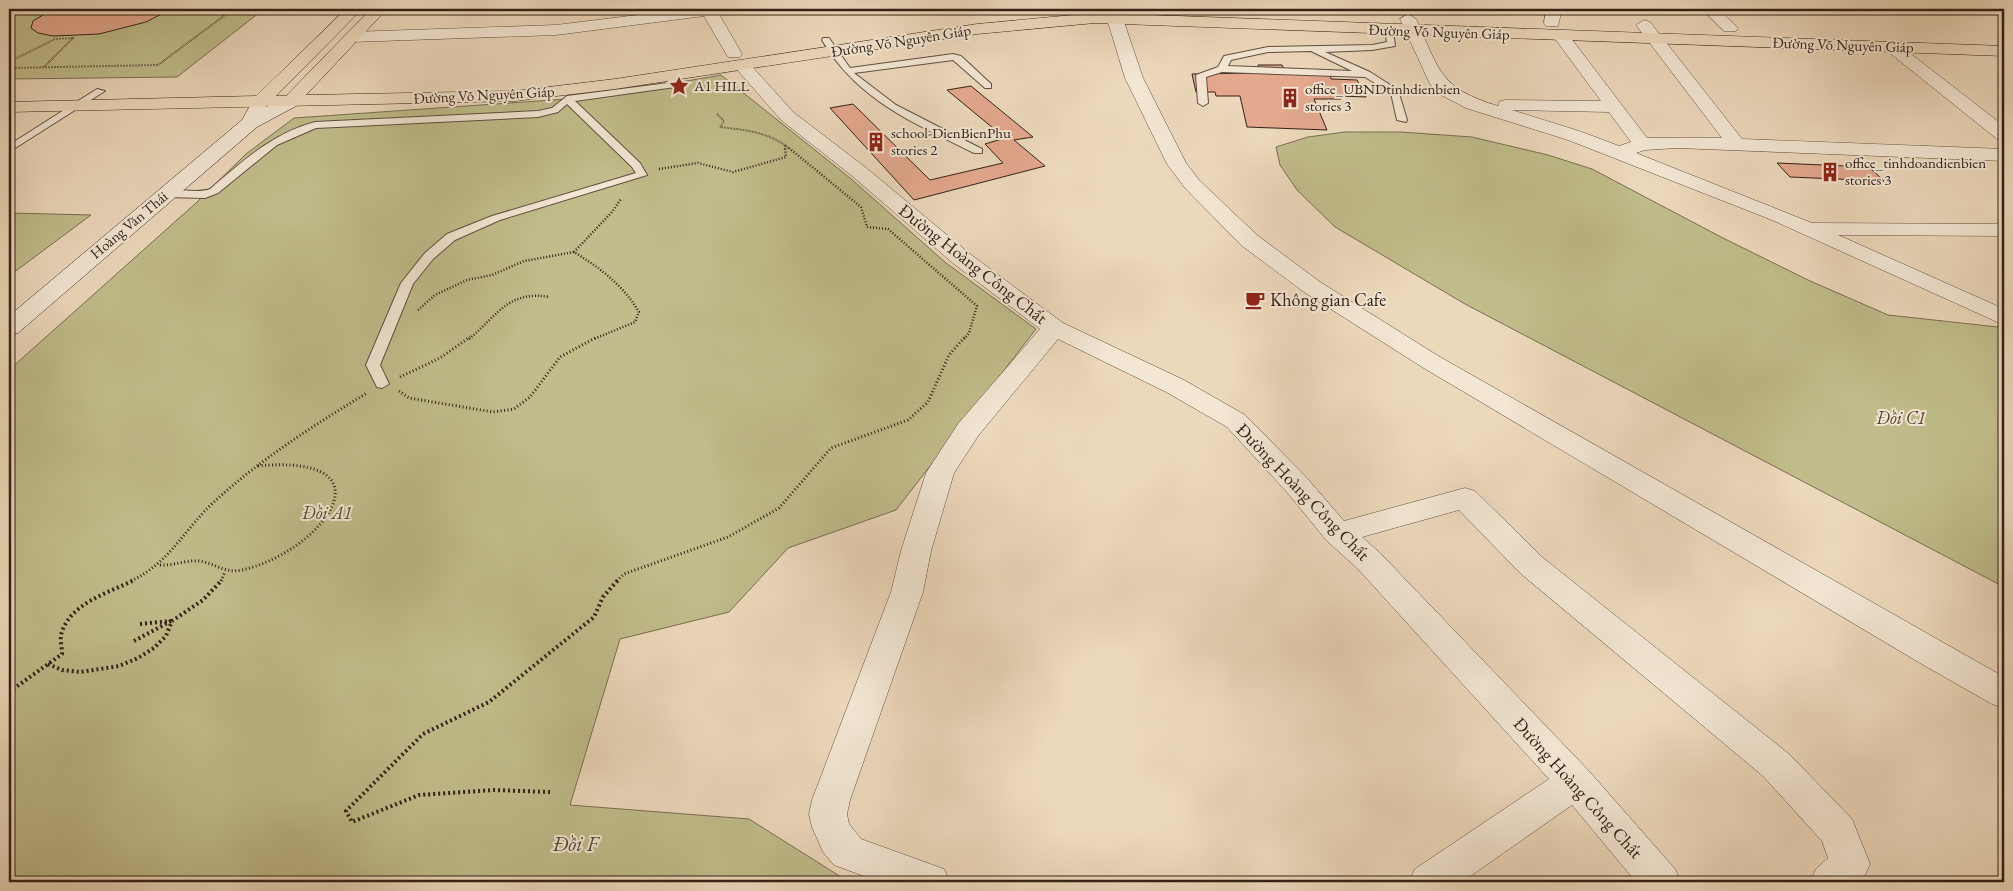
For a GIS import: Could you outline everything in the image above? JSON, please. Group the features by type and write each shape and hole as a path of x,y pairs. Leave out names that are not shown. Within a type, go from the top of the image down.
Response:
{"highway":[{"path":"260,102 354,9"},
{"path":"290,102 379,9"},
{"name":"Đường Võ Nguyên Giáp","path":"9,92 503,84 738,60 1054,9"},
{"name":"Đường Võ Nguyên Giáp","path":"829,46 1118,14 1410,25 1556,23 2004,36"},
{"name":"Đường Võ Nguyên Giáp","path":"1276,20 1389,30 1410,25"},
{"name":"Đường Võ Nguyên Giáp","path":"1556,23 1656,39 2004,51"},
{"name":"Đường Võ Nguyên Giáp","path":"9,107 515,96 673,76 738,60"}],"street":[{"path":"351,37 556,30 712,9"},
{"name":"Đường Hoàng Công Chất","path":"712,9 738,60 787,116 858,171 962,259 1054,328 1176,386 1236,421 1296,484 1338,533 1369,561 1575,782 1661,882"},
{"path":"1710,9 1730,28"},
{"path":"1118,14 1134,78 1176,164 1192,184 1257,246 1312,287 1431,362 2004,694"},
{"path":"1556,23 1642,144"},
{"path":"1410,25 1436,80 1447,90 1472,104 1575,136 1619,153 1805,228 2004,318"},
{"path":"1644,25 1736,144"},
{"path":"1892,47 2004,134"},
{"path":"250,122 260,102"},
{"path":"250,122 290,102"},
{"path":"1472,104 1614,107"},
{"name":"Hoàng Văn Thái","path":"9,328 250,122"},
{"path":"1619,153 1642,144 1677,142 2004,154"},
{"path":"1805,228 2004,230"},
{"path":"930,882 848,852 837,839 831,827 828,814 831,800 886,654 907,592 916,551 940,473 968,430 1054,328"},
{"path":"1338,533 1465,498 1531,565 1776,765 1838,831 1850,864 1830,882"},
{"path":"1429,882 1575,782"}],"lane":[{"path":"1222,69 1226,58 1239,54 1308,47 1372,49 1392,44 1389,30"},
{"path":"829,46 850,71 880,101 978,151"},
{"path":"1308,47 1367,74 1395,92 1402,120"},
{"path":"850,71 953,57 958,58 988,86"},
{"path":"1203,103 1201,75 1222,69 1367,74"},
{"path":"166,194 205,195 214,191 272,142 303,128 315,125 538,114 555,110 567,99 672,85 673,76"},
{"path":"9,149 100,91"},
{"path":"382,384 373,365 407,283 429,256 451,237 496,218 642,174 636,165 567,99"}],"path":[{"path":"9,69 158,66 233,9"},
{"path":"9,62 55,39 74,38 44,68"},
{"path":"9,69 25,68"},
{"path":"550,792 494,790 419,795 352,822 346,811 423,734 489,702 594,617 603,597 624,574 728,537 779,508 832,448 908,420 928,402 949,355 969,333 977,306 888,229 867,227 861,207 778,138 758,132 720,127 724,120 717,114"},
{"path":"415,318 418,310 435,295 467,280 492,274 524,262 574,252 612,212 642,174 698,163 733,172 786,158 785,144"},
{"path":"382,384 400,391 409,398 479,408 489,412 507,413 524,403 535,393 559,357 635,322 639,312 625,289 596,264 574,252"},
{"path":"9,692 62,654 59,643 62,628 76,612 105,591 143,576 159,565 195,519 254,467 382,384 432,363 478,331 486,322 515,299 527,295 550,297"},
{"path":"159,565 178,565 199,561 226,572 257,565 291,548 315,532 330,513 337,493 332,478 321,470 277,464 254,467"},
{"path":"134,641 172,621 213,592 223,580 226,572"},
{"path":"48,664 58,670 96,671 130,662 157,645 170,630 172,621"},
{"path":"140,624 172,621"}],"green space":[{"path":"9,9 264,9 177,77 9,79"},
{"name":"Đồi A1","path":"721,75 850,178 946,263 1036,329 896,510 788,548 729,612 620,639 570,805 749,819 849,882 9,882 9,370 196,203 246,154 294,118 567,99 606,95"},
{"name":"Đồi C1","path":"1345,132 1401,132 1472,137 1548,155 1592,169 1721,237 1808,280 1888,315 1998,327 2004,330 2004,587 1465,304 1335,227 1297,190 1280,165 1276,147 1308,137"},
{"path":"9,213 91,215 9,276"}],"building":[{"path":"53,9 171,9 146,22 99,34 53,36 38,33 31,28 33,21"},
{"path":"1774,9 1841,9 1844,11"},
{"name":"office_UBNDtinhdienbien stories 3","path":"1258,65 1282,65 1286,73 1330,74 1331,79 1357,80 1366,97 1340,96 1341,99 1314,99 1327,130 1247,127 1240,96 1216,96 1215,92 1196,92 1192,74 1261,73"},
{"name":"school-DienBienPhu stories 2","path":"971,86 1033,137 1014,140 1045,166 914,200 830,108 853,104 930,180 1003,163 985,144 1005,138 947,90"},
{"name":"office_tinhdoandienbien stories 3","path":"1777,163 1869,167 1884,181 1790,177"}],"place":[{"name":"A1 HILL","path":"679,86"},
{"name":"office_UBNDtinhdienbien stories 3","path":"1290,98"},
{"name":"school-DienBienPhu stories 2","path":"876,142"},
{"name":"office_tinhdoandienbien stories 3","path":"1830,172"},
{"name":"Không gian Cafe","path":"1255,300"}],"park label":[{"name":"Đồi F","path":"575,844"}]}
